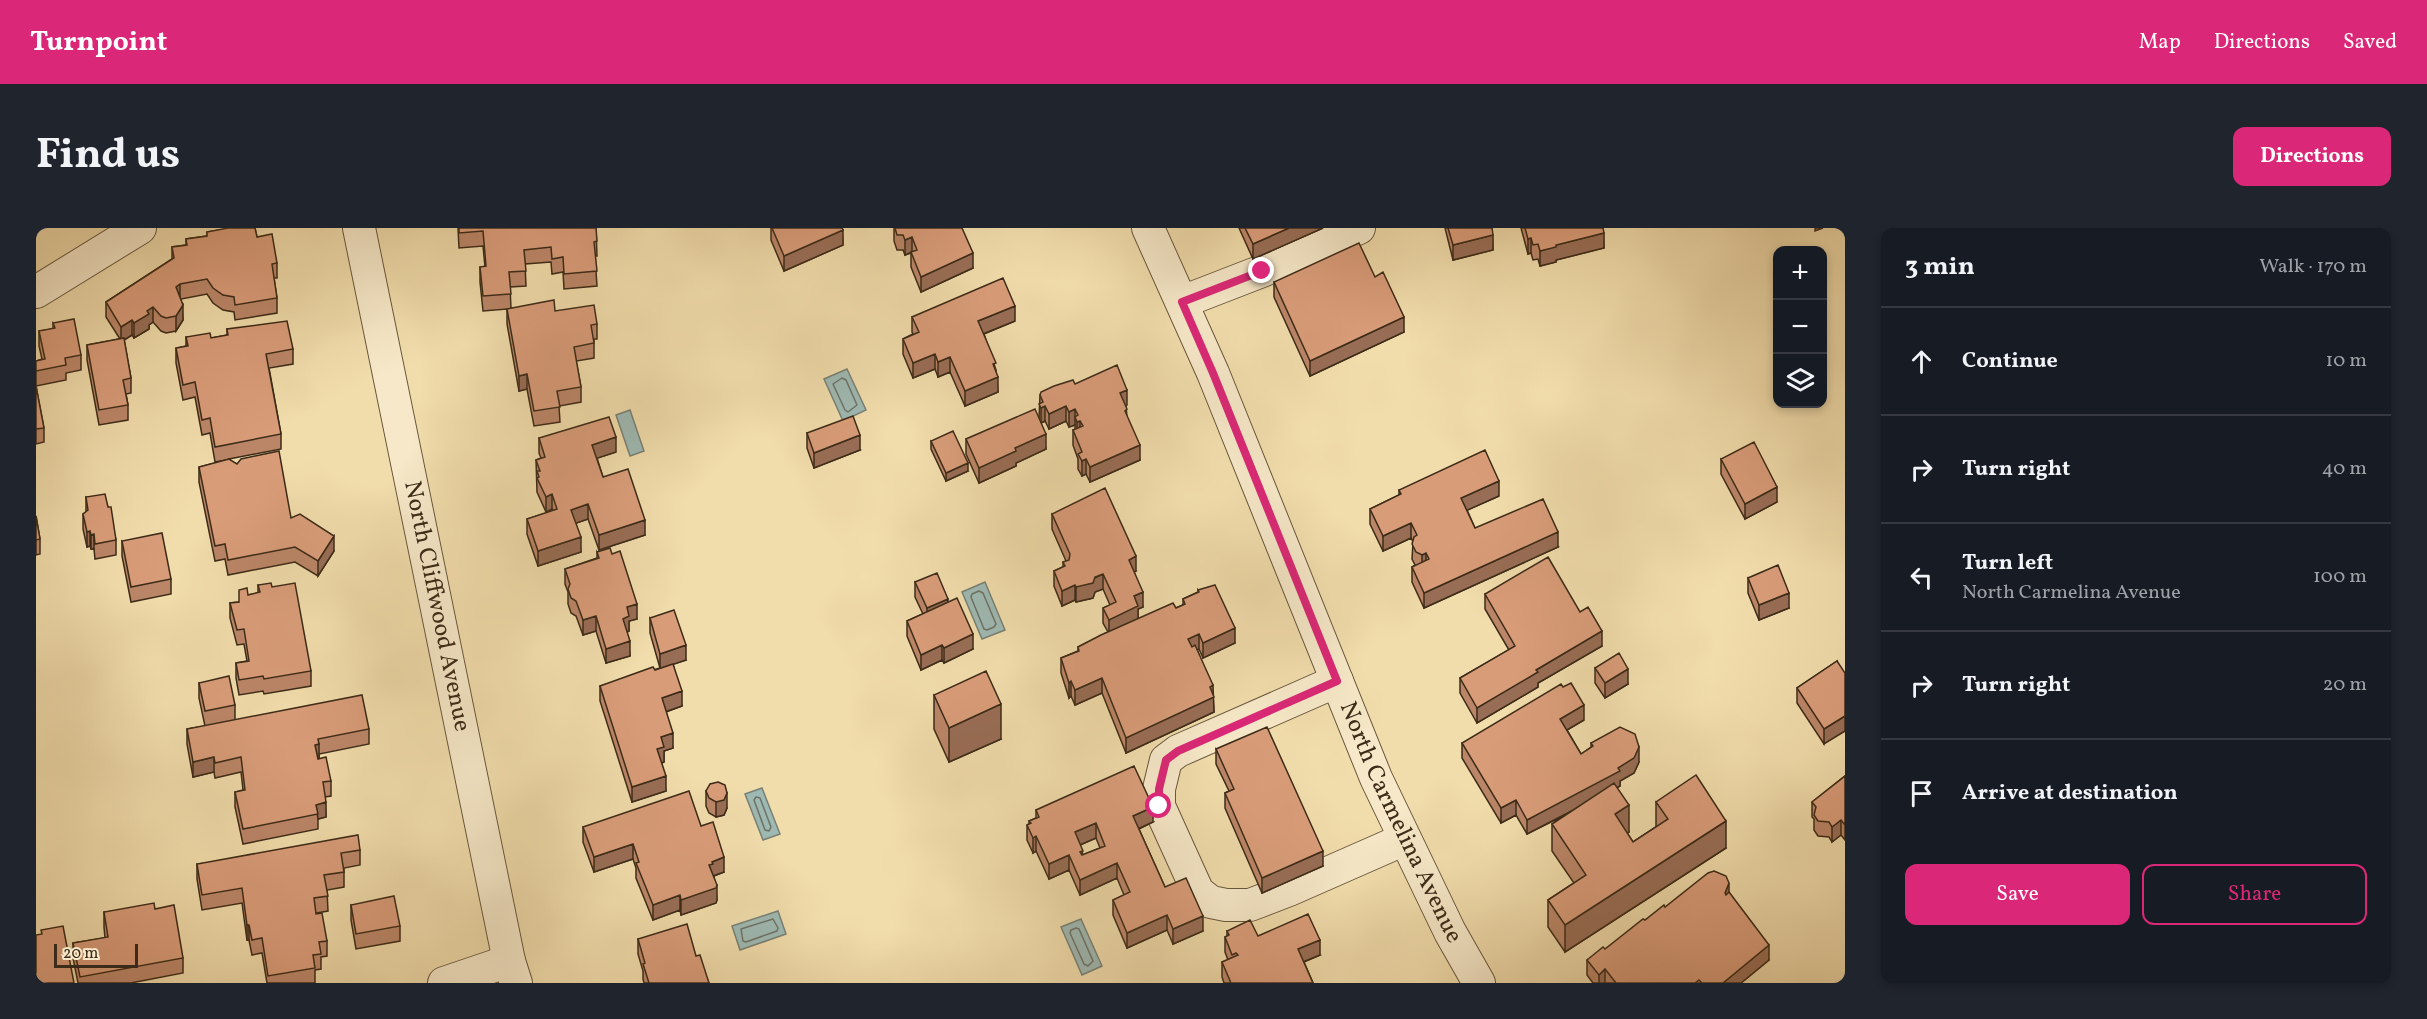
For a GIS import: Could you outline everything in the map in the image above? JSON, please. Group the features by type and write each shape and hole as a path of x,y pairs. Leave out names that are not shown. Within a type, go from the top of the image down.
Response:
{"street":[{"path":"36,292 140,228"},
{"name":"North Cliffwood Avenue","path":"359,228 513,972"},
{"name":"North Carmelina Avenue","path":"1148,228 1213,373 1376,778 1450,932 1479,983"},
{"path":"1182,302 1262,271 1359,228"},
{"path":"1337,681 1178,751 1166,760 1159,789 1159,806 1198,892 1211,902 1250,904 1405,839"},
{"path":"444,983 513,972"}],"water":[{"path":"847,369 866,410 843,421 824,379"},
{"path":"630,410 644,451 630,456 616,415"},
{"path":"985,582 1005,630 982,639 962,592"},
{"path":"762,788 780,834 763,840 745,794"},
{"path":"778,911 786,934 740,950 732,926"},
{"path":"1081,919 1102,966 1082,975 1061,927"}],"building":[{"path":"228,228 255,228 257,237 272,234 277,263 272,264 277,298 235,305 234,297 223,295 213,288 207,279 180,284 176,287 183,305 176,316 166,318 153,307 147,311 149,314 134,323 132,320 121,327 106,302 174,258 172,247 187,245 186,239 207,236 207,232"},
{"path":"459,228 596,228 597,241 594,242 597,271 564,274 563,257 552,259 551,247 524,250 526,271 509,272 511,294 483,296 480,267 486,266 483,231 459,233"},
{"path":"772,228 842,228 843,230 784,256"},
{"path":"895,228 962,228 973,253 921,277 911,252 917,250 912,237 905,240 903,235 897,235"},
{"path":"1245,228 1289,228 1253,244"},
{"path":"1448,228 1492,228 1493,235 1453,245"},
{"path":"1525,228 1603,228 1604,233 1540,251 1538,244 1533,245 1531,238 1528,239"},
{"path":"1359,243 1375,277 1383,272 1404,317 1310,361 1274,282"},
{"path":"1003,278 1015,306 978,321 996,363 993,364 998,377 965,391 950,357 938,362 935,354 913,363 903,339 919,332 912,317"},
{"path":"554,300 555,311 594,305 597,324 591,325 594,343 574,347 581,387 557,391 560,407 534,411 527,374 519,376 507,309"},
{"path":"74,319 81,355 65,358 66,365 36,371 36,361 45,359 39,331 55,328 53,323"},
{"path":"287,321 293,349 266,354 281,434 215,447 210,418 202,420 195,382 183,385 176,348 188,346 186,337 210,333 211,338 228,335 227,329"},
{"path":"124,338 131,378 123,380 128,405 99,410 87,345"},
{"path":"1117,365 1127,390 1120,393 1127,409 1125,411 1140,445 1090,467 1086,459 1082,461 1078,454 1082,452 1073,430 1083,426 1080,421 1077,422 1075,417 1078,415 1075,409 1069,412 1066,406 1049,414 1045,406 1041,408 1039,404 1043,402 1040,395 1041,392 1054,386 1073,380 1075,384"},
{"path":"36,386 44,428 36,429"},
{"path":"1035,409 1046,434 979,468 966,439"},
{"path":"853,416 860,435 814,453 807,433"},
{"path":"609,417 616,437 592,445 603,477 628,469 645,520 599,535 588,504 571,510 581,537 538,551 527,519 557,509 552,494 546,497 537,478 539,477 537,471 540,471 536,460 545,457 539,438"},
{"path":"953,431 968,463 946,473 931,441"},
{"path":"1754,442 1777,487 1745,504 1721,459"},
{"path":"1485,450 1499,481 1461,498 1475,528 1543,499 1558,532 1424,593 1412,567 1429,559 1426,553 1422,555 1416,552 1412,544 1417,535 1411,523 1383,536 1370,509 1401,494 1399,490"},
{"path":"279,451 291,518 300,514 334,536 318,561 295,547 228,560 225,544 215,546 199,467 229,459 237,464 241,459"},
{"path":"1105,488 1136,556 1129,560 1143,592 1134,596 1138,606 1109,620 1103,608 1116,602 1103,574 1095,577 1093,583 1076,587 1075,585 1062,591 1054,571 1065,566 1063,562 1069,560 1070,554 1052,514"},
{"path":"105,494 108,507 111,507 116,540 95,544 94,534 87,532 83,514 88,510 86,497"},
{"path":"36,516 40,539 36,540"},
{"path":"162,533 171,579 131,587 122,541"},
{"path":"610,548 612,554 620,551 637,604 627,607 629,616 623,619 630,641 606,649 596,616 583,620 576,601 571,598 568,589 570,584 565,569 599,558 597,552"},
{"path":"1548,557 1580,612 1588,607 1602,631 1477,708 1460,678 1515,646 1485,594"},
{"path":"1778,565 1789,593 1759,605 1748,578"},
{"path":"937,573 948,599 927,608 915,582"},
{"path":"271,583 272,587 295,583 311,671 264,679 263,676 239,680 236,663 249,661 244,629 237,630 230,603 239,602 239,590 247,588 248,595 260,592 258,585"},
{"path":"1215,585 1235,628 1203,643 1199,634 1188,639 1192,647 1195,645 1213,685 1210,687 1214,697 1126,738 1102,678 1075,690 1071,681 1069,683 1061,658 1079,651 1078,647 1101,635 1173,603 1176,608 1185,604 1183,599 1199,592 1198,590"},
{"path":"957,598 973,634 944,648 942,645 921,655 907,621"},
{"path":"674,610 686,645 660,654 650,618"},
{"path":"1619,653 1628,669 1605,683 1595,668"},
{"path":"1837,661 1845,673 1845,716 1824,729 1797,688"},
{"path":"673,664 682,691 662,698 673,733 661,737 664,747 657,749 666,776 632,787 600,686 653,667 655,670"},
{"path":"986,671 1001,704 949,728 934,695"},
{"path":"229,676 235,705 205,711 199,683"},
{"path":"1571,683 1584,705 1560,719 1581,754 1593,746 1591,743 1620,727 1635,734 1639,747 1634,758 1618,768 1620,771 1527,820 1516,800 1501,808 1462,743 1561,684 1563,687"},
{"path":"362,695 369,729 318,739 319,744 315,745 318,759 326,757 331,781 323,782 326,802 316,805 318,814 243,829 235,792 245,790 241,757 215,763 214,757 193,762 187,729"},
{"path":"1267,727 1323,851 1262,878 1225,793 1234,789 1216,749"},
{"path":"1134,766 1153,807 1133,816 1165,887 1186,878 1203,916 1173,929 1167,915 1127,933 1113,900 1130,892 1117,863 1080,880 1069,855 1049,864 1036,836 1033,838 1027,825 1031,823 1029,821 1039,817 1036,810","holes":["1096,823 1105,846 1082,855 1080,852 1083,851 1075,832"]},
{"path":"1696,775 1726,821 1565,925 1548,900 1586,875 1552,824 1614,783 1629,805 1615,814 1633,842 1668,819 1656,802"},
{"path":"1845,776 1845,825 1841,820 1832,827 1829,822 1818,821 1814,815 1816,807 1812,802"},
{"path":"718,782 725,785 727,793 724,800 716,802 709,798 706,791 710,784"},
{"path":"689,791 701,826 713,822 724,857 709,865 717,885 716,888 681,900 680,895 653,905 636,863 639,862 633,844 594,857 583,827"},
{"path":"358,835 360,850 341,853 344,872 324,875 328,896 314,898 316,914 322,913 327,941 319,942 321,954 313,955 315,968 268,976 262,938 252,940 249,925 247,925 242,888 202,895 197,864"},
{"path":"1714,871 1726,876 1729,883 1726,895 1729,892 1769,945 1723,983 1702,983 1699,980 1695,983 1616,983 1605,969 1599,975 1587,960 1643,919 1645,920 1664,905 1665,907 1708,873"},
{"path":"394,896 400,926 356,934 351,905"},
{"path":"154,903 155,909 174,905 183,958 80,977 73,943 108,937 104,912"},
{"path":"1308,914 1320,940 1298,949 1313,983 1231,983 1222,962 1238,955 1236,953 1232,955 1225,937 1229,935 1227,931 1250,920 1258,936"},
{"path":"687,924 696,956 700,955 709,983 649,983 638,939"},
{"path":"63,926 74,983 36,983 36,935 42,934 41,930"}],"route":[{"path":"1159,806 1161,773 1166,760 1178,751 1337,681 1213,373 1182,302 1262,271"}]}
